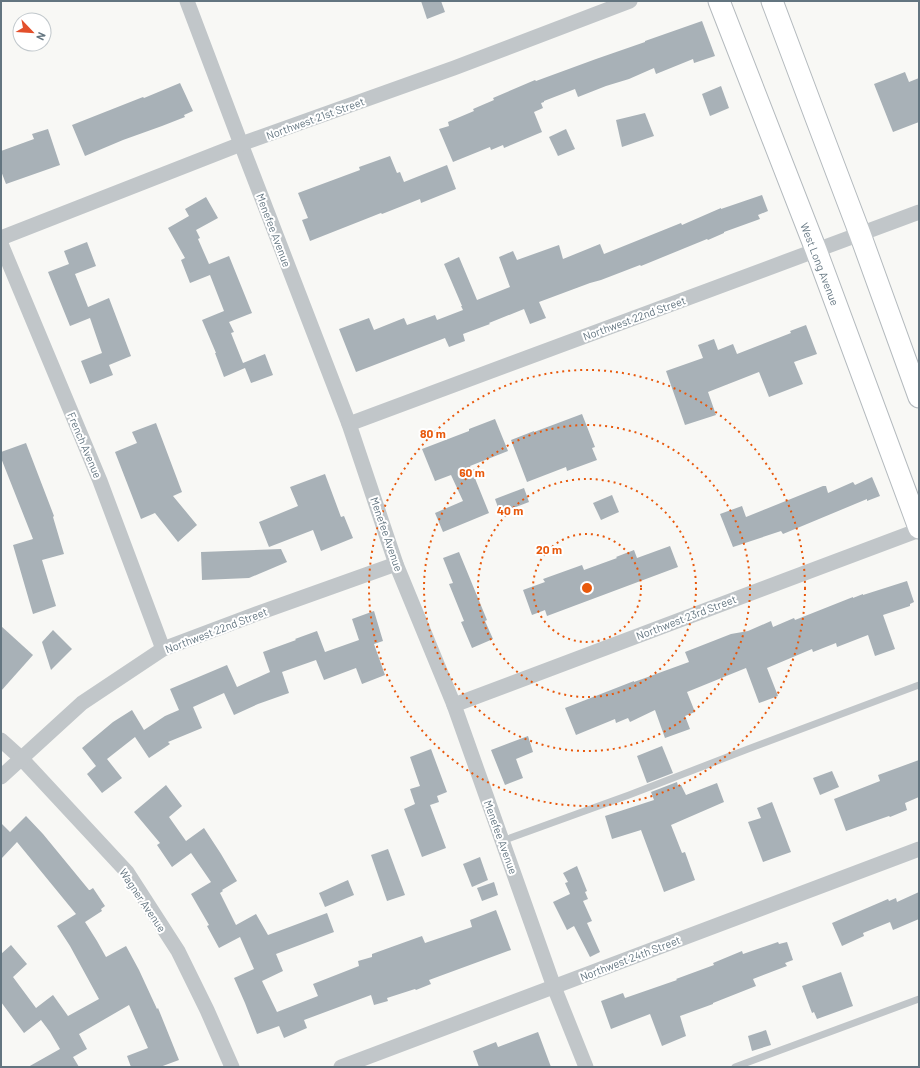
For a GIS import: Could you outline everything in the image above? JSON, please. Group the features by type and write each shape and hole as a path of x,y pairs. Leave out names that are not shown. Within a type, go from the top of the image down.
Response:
{"main road":[{"name":"West Long Avenue","path":"719,1 816,250 919,529"},
{"path":"772,1 860,234 919,398"}],"street":[{"name":"Menefee Avenue","path":"187,1 350,424 396,564 454,705 554,986 586,1067"},
{"name":"Northwest 21st Street","path":"1,238 241,144 446,70 630,1"},
{"name":"Northwest 22nd Street","path":"350,424 919,212"},
{"name":"French Avenue","path":"1,244 100,482 163,649"},
{"name":"Northwest 23rd Street","path":"454,705 919,529"},
{"name":"Northwest 22nd Street","path":"1,777 82,703 163,649 396,564"},
{"name":"Wagner Avenue","path":"1,740 21,758 127,872 178,951 207,1010 232,1067"},
{"name":"Northwest 24th Street","path":"341,1067 919,849"}],"lane":[{"path":"502,841 629,795 919,685"},
{"path":"735,1067 919,999"}],"building":[{"path":"421,1 441,1 445,12 427,19"},
{"path":"702,21 715,56 694,63 693,59 656,74 654,68 629,79 578,97 575,89 544,101 541,103 543,108 534,112 542,132 504,148 503,145 491,150 490,147 453,162 439,129 449,126 448,122 474,111 473,109 494,100 493,98 535,80 536,81"},
{"path":"905,72 909,82 919,78 919,122 893,132 874,84"},
{"path":"180,83 193,111 184,115 185,117 85,156 72,125"},
{"path":"721,86 729,108 710,116 702,94"},
{"path":"645,113 654,136 622,147 616,120"},
{"path":"48,129 60,165 6,184 1,171 1,151 34,139 32,134"},
{"path":"566,129 575,149 558,156 549,137"},
{"path":"390,156 397,173 400,172 404,182 447,165 456,189 421,203 420,199 310,241 302,220 308,218 298,193 360,170 359,167"},
{"path":"762,195 768,211 758,215 760,219 641,266 640,265 539,302 546,318 530,324 524,309 463,334 465,341 449,347 445,338 356,372 339,329 369,318 374,330 404,318 407,325 435,315 437,320 463,310 444,264 459,257 477,300 510,287 499,257 513,251 517,260 559,245 563,259 600,244 604,254 681,223 682,225 721,208"},
{"path":"206,197 218,218 196,230 200,238 198,239 209,264 229,256 252,313 229,322 234,332 231,333 243,363 265,354 273,375 251,383 245,368 224,377 202,320 224,311 210,275 190,283 181,260 185,258 168,228 189,216 185,209"},
{"path":"87,242 96,266 75,274 88,307 109,298 131,356 109,365 113,375 90,384 81,361 102,353 90,318 70,326 48,272 69,264 64,251"},
{"path":"806,325 817,354 794,362 803,384 769,397 759,372 708,392 716,415 685,425 666,371 703,358 698,345 714,339 718,350 733,344 737,354 791,333 790,331"},
{"path":"582,414 595,447 592,448 597,460 567,471 566,467 527,482 511,440"},
{"path":"495,419 508,451 470,466 489,513 443,532 435,513 463,501 451,475 435,481 422,449 469,431 469,429"},
{"path":"156,423 182,492 173,496 197,525 178,542 155,513 141,519 115,452 137,443 132,432"},
{"path":"26,443 54,516 53,517 64,554 42,560 56,606 33,614 13,545 33,539 1,458 1,452"},
{"path":"325,474 341,517 344,516 353,538 321,551 313,530 269,547 259,522 298,506 290,487"},
{"path":"872,477 880,496 867,501 867,499 783,534 781,531 733,547 720,514 742,506 746,517 823,486 826,486 828,493 853,482 855,485"},
{"path":"524,488 529,502 500,513 495,499"},
{"path":"612,495 619,512 601,520 593,503"},
{"path":"670,546 678,567 547,616 545,610 532,615 523,590 545,582 543,579 582,565 584,570 634,550 637,558"},
{"path":"281,549 287,562 249,578 202,580 201,552"},
{"path":"459,552 487,620 485,621 493,639 472,648 461,622 464,621 449,584 453,583 443,558"},
{"path":"907,581 914,602 910,604 910,606 883,615 895,649 875,656 868,635 837,647 836,643 813,652 812,649 767,668 778,696 759,703 746,668 687,692 695,712 685,716 690,729 665,738 655,710 630,722 628,718 616,723 615,719 576,735 565,708 634,681 689,662 685,652 731,634 748,631 771,621 773,627 853,597"},
{"path":"374,611 383,641 374,644 385,675 362,684 356,668 324,680 316,660 282,672 289,693 258,704 234,715 224,693 193,707 202,728 168,742 170,744 149,758 135,737 107,759 122,778 102,793 87,774 96,766 82,748 113,722 132,710 144,730 165,716 179,710 170,689 227,665 237,687 270,672 263,652 296,640 295,639 317,631 325,652 359,640 352,619"},
{"path":"1,626 33,655 1,691"},
{"path":"53,630 72,649 51,670 42,642"},
{"path":"528,736 533,752 516,759 523,778 505,785 491,750"},
{"path":"662,746 673,773 647,783 637,756"},
{"path":"431,749 447,792 437,796 439,802 430,805 446,848 422,857 404,809 415,804 410,789 420,786 410,757"},
{"path":"919,760 919,797 905,803 907,810 846,831 834,799 880,781 878,775"},
{"path":"832,771 839,787 820,795 813,778"},
{"path":"677,782 678,786 681,785 686,795 717,783 724,802 671,825 682,853 685,852 695,880 664,892 641,830 612,839 605,816 654,800 651,792"},
{"path":"166,785 182,806 169,817 186,841 204,828 237,881 222,890 223,891 220,893 236,925 256,914 268,935 327,913 334,932 276,954 283,971 262,981 277,1012 318,996 313,984 359,966 358,961 372,957 372,954 422,936 425,943 472,927 470,920 496,910 511,950 429,980 431,984 387,998 388,1001 374,1005 371,995 304,1020 307,1028 284,1038 279,1026 257,1034 234,978 254,969 240,937 219,948 207,926 209,925 191,894 211,882 191,853 172,867 157,845 160,843 134,812"},
{"path":"772,802 791,852 763,862 748,822 761,818 757,808"},
{"path":"26,816 43,834 89,890 93,888 105,906 101,909 102,911 85,922 106,957 126,946 157,1009 158,1008 179,1060 160,1067 131,1067 127,1056 148,1048 129,1005 79,1034 87,1049 73,1057 79,1067 28,1067 60,1049 41,1020 24,1033 1,1002 1,954 11,945 27,964 13,977 36,1008 53,995 68,1016 99,999 70,946 57,926 76,914 17,842 1,859 1,823 10,832"},
{"path":"388,849 405,895 387,901 371,855"},
{"path":"480,857 488,880 472,887 463,864"},
{"path":"577,866 587,891 585,892 588,899 583,901 592,921 587,923 600,952 590,957 574,926 567,930 553,902 570,894 565,883 568,882 563,873"},
{"path":"348,880 354,895 325,907 319,893"},
{"path":"494,882 498,895 482,901 477,888"},
{"path":"919,892 919,919 893,930 890,922 863,933 864,936 842,946 832,923 888,899 889,901 896,898 897,902"},
{"path":"778,942 779,944 787,942 793,960 785,963 787,966 753,979 756,986 680,1016 686,1036 662,1046 650,1014 611,1029 601,1001 623,993 625,998 677,980 676,979 714,965 713,963 742,951 743,954"},
{"path":"841,972 853,1006 817,1019 814,1012 812,1013 802,986"},
{"path":"766,1030 771,1045 752,1051 748,1036"},
{"path":"538,1032 551,1067 479,1067 473,1051 496,1042 498,1047"}]}
